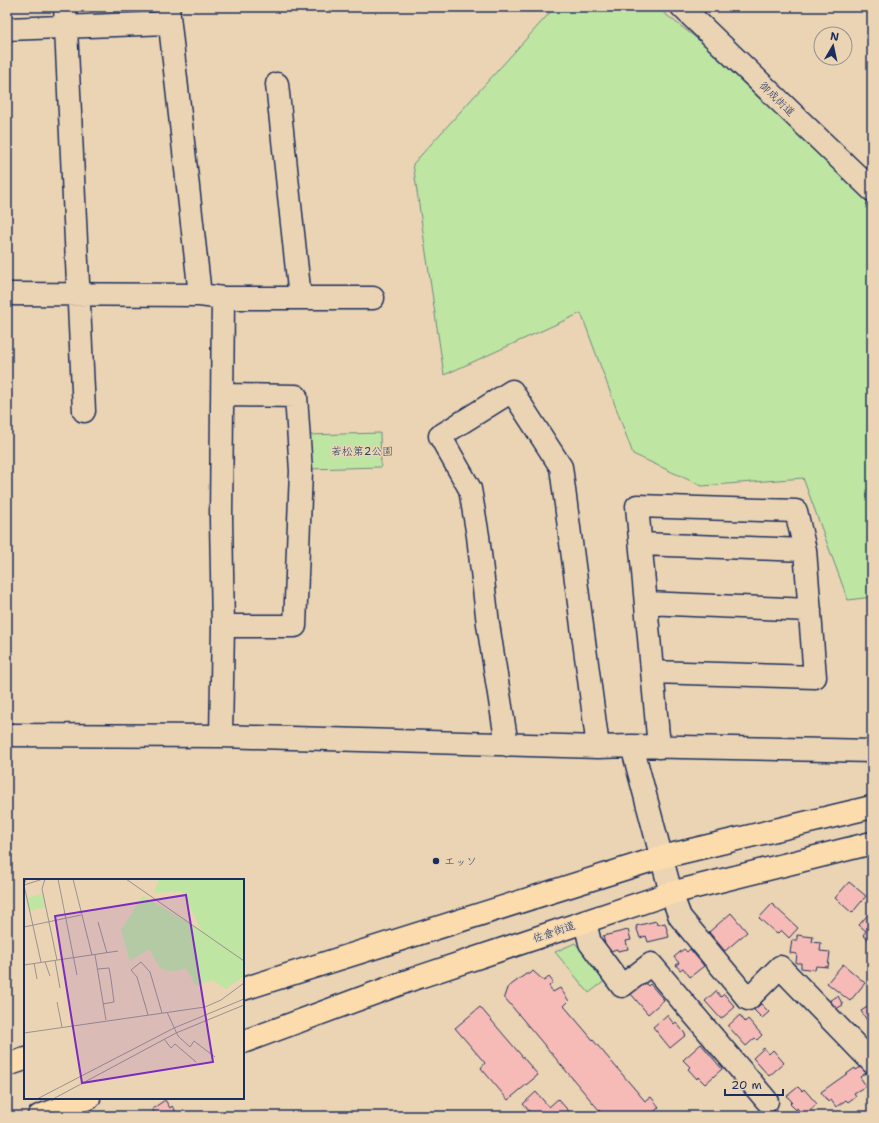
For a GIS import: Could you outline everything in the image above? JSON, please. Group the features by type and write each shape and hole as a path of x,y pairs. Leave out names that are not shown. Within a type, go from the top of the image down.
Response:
{"highway":[{"path":"244,989 662,857 872,806"},
{"name":"佐倉街道","path":"244,1042 413,979 671,893 872,843"},
{"path":"7,1065 24,1059"},
{"path":"39,1116 86,1099"}],"street":[{"name":"御成街道","path":"682,7 872,190"},
{"path":"7,29 66,17 168,15 200,296"},
{"path":"66,17 84,411"},
{"path":"277,84 300,298"},
{"path":"7,294 200,296 223,298 373,298"},
{"path":"221,736 223,298"},
{"path":"507,745 488,624 478,536 470,489 440,436 512,391 561,467 598,747"},
{"path":"222,626 295,626 301,471 296,396 223,396"},
{"path":"652,672 815,677 805,550 796,511 637,506 641,544 652,672 659,747"},
{"path":"641,544 805,550"},
{"path":"646,603 810,610"},
{"path":"7,735 221,736 507,745 872,751"},
{"path":"632,746 671,893 680,918 748,999 780,967 872,1062"},
{"path":"585,922 590,943 622,986 651,964 767,1101"}],"green space":[{"path":"555,7 656,7 769,94 872,188 872,597 848,600 803,478 702,486 633,454 581,313 444,375 413,164"},
{"name":"若松第2公園","path":"380,433 381,467 308,469 307,435"},
{"path":"575,943 606,980 589,993 555,952"}],"building":[{"path":"849,882 866,896 852,913 835,898"},
{"path":"772,904 798,928 789,938 781,930 777,934 759,918"},
{"path":"872,910 872,943 863,935 866,931 859,925"},
{"path":"731,913 747,932 725,951 709,932"},
{"path":"656,921 657,925 665,923 669,937 648,942 646,936 640,938 636,926"},
{"path":"628,930 631,940 626,941 628,949 618,951 617,949 607,952 603,936"},
{"path":"797,935 813,937 812,942 821,943 820,951 830,952 828,967 816,966 815,970 801,968 801,963 796,963 797,954 790,953 792,940 797,940"},
{"path":"684,949 687,952 690,949 704,966 690,977 683,968 680,970 676,965 679,963 674,957"},
{"path":"843,964 865,983 850,1001 827,983"},
{"path":"533,971 544,981 549,977 553,982 549,986 553,992 560,988 569,1001 564,1006 645,1101 651,1097 659,1107 654,1112 657,1116 604,1116 504,997 507,988 526,974 530,974"},
{"path":"644,981 648,986 650,984 664,1000 648,1014 631,994"},
{"path":"716,991 721,997 724,994 735,1007 721,1019 705,1001"},
{"path":"838,996 843,1005 836,1009 830,1000"},
{"path":"761,1004 769,1012 762,1018 754,1010"},
{"path":"872,1004 872,1028 861,1011"},
{"path":"480,1007 538,1075 508,1100 481,1068 485,1063 455,1028"},
{"path":"667,1015 674,1024 676,1022 686,1035 670,1048 653,1027"},
{"path":"740,1015 745,1022 748,1019 762,1035 757,1040 755,1038 746,1046 728,1026"},
{"path":"701,1044 722,1069 705,1084 698,1077 697,1079 688,1069 690,1067 683,1060"},
{"path":"764,1048 769,1054 773,1050 784,1063 769,1076 753,1058"},
{"path":"861,1067 866,1073 860,1077 866,1086 854,1093 856,1096 848,1102 846,1100 836,1107 831,1100 828,1102 821,1092 855,1068 856,1070"},
{"path":"798,1087 802,1091 804,1089 817,1104 804,1116 797,1108 796,1110 790,1104 792,1102 787,1096"},
{"path":"536,1092 549,1107 558,1099 573,1116 534,1116 523,1104"},
{"path":"165,1100 170,1108 172,1106 179,1116 157,1116 152,1109"}],"place":[{"name":"エッソ","path":"436,861"}]}
